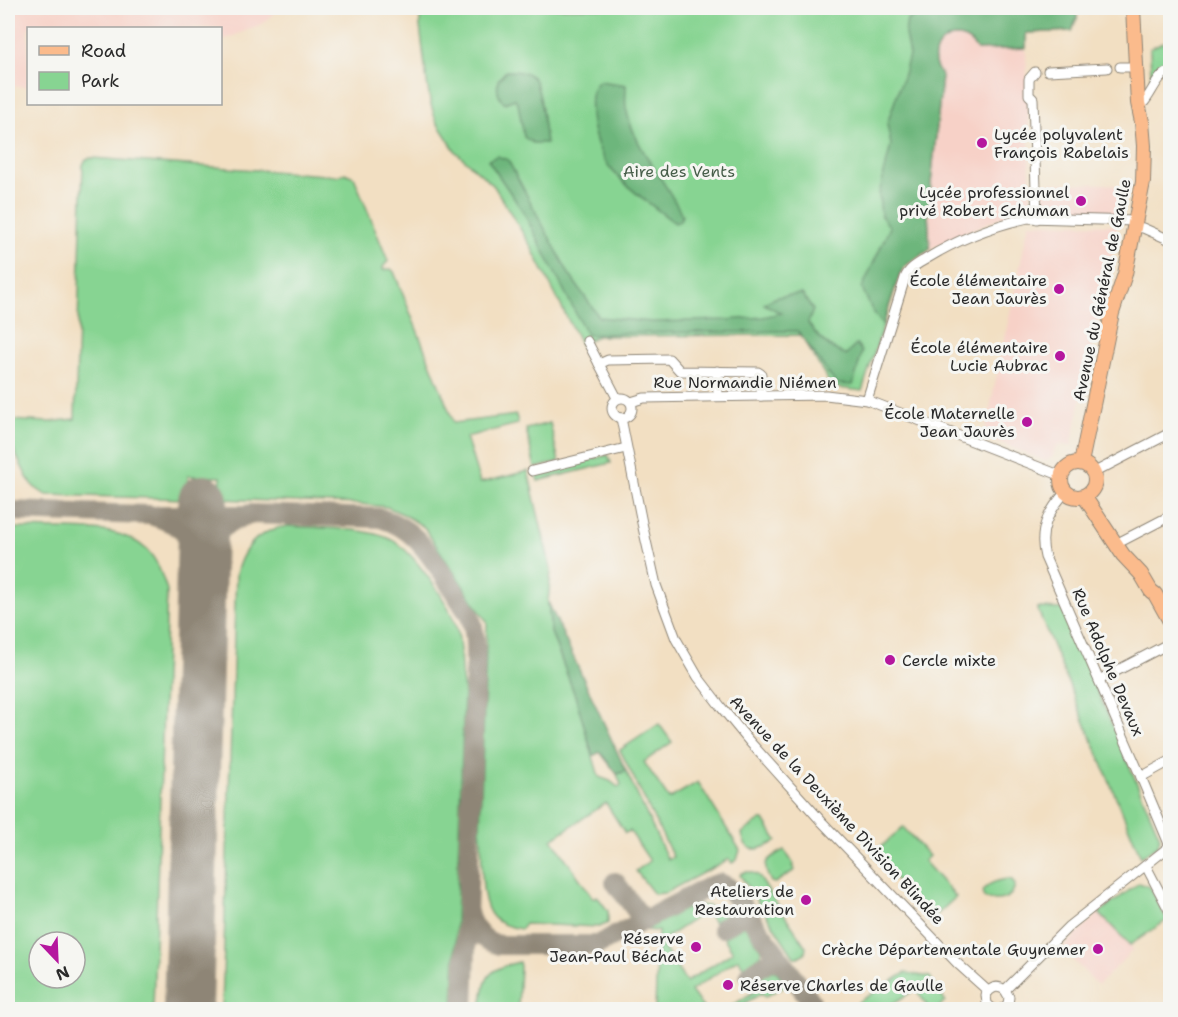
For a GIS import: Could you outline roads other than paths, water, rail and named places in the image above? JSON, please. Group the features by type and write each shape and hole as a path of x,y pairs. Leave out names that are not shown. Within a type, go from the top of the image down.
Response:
{"main road":[{"name":"Avenue du Général de Gaulle","path":"1133,8 1138,103 1142,122"},
{"name":"Avenue du Général de Gaulle","path":"1081,464 1112,313 1125,274 1143,182 1144,102 1139,8"},
{"path":"1071,465 1087,466 1093,473 1094,484 1084,496 1077,497 1066,492 1061,484 1065,470 1071,465"},
{"path":"1084,496 1123,555 1141,574 1155,594 1170,621"},
{"path":"1151,591 1153,603 1170,629"}],"street":[{"path":"1120,67 1136,67"},
{"path":"1048,71 1107,68"},
{"path":"1144,102 1162,76 1170,71"},
{"path":"1035,72 1029,79 1029,95 1033,99 1037,219"},
{"path":"867,400 907,273 912,267 938,252 992,228 1028,218 1135,224 1170,240"},
{"path":"587,341 617,398"},
{"path":"599,364 608,360 669,359 680,371 758,372 761,374 761,396"},
{"path":"717,371 718,396"},
{"name":"Rue Normandie Niémen","path":"631,402 644,398 826,395 867,400 1062,476"},
{"path":"623,397 631,402 633,408 630,414 621,418 615,415 612,409 613,402 617,398 623,397"},
{"name":"Avenue de la Deuxième Division Blindée","path":"621,418 656,585 676,639 699,677 749,741 822,822 951,956 988,991"},
{"path":"1093,473 1170,433"},
{"path":"532,471 626,448"},
{"name":"Rue Adolphe Devaux","path":"1066,492 1051,511 1042,537 1045,557 1170,846"},
{"path":"1116,544 1170,516"},
{"path":"1099,680 1170,643"},
{"path":"1141,777 1170,761"},
{"path":"1005,990 1069,926 1170,846"},
{"path":"1146,866 1170,909"},
{"path":"993,1009 989,1007 986,999 988,991 996,987 1005,990 1009,997 1004,1009"}],"place":[{"name":"Lycée polyvalent François Rabelais","path":"982,143"},
{"name":"Lycée professionnel privé Robert Schuman","path":"1081,201"},
{"name":"École élémentaire Jean Jaurès","path":"1059,289"},
{"name":"École élémentaire Lucie Aubrac","path":"1060,356"},
{"name":"École Maternelle Jean Jaurès","path":"1027,422"},
{"name":"Cercle mixte","path":"890,660"},
{"name":"Ateliers de Restauration","path":"806,900"},
{"name":"Réserve Jean-Paul Béchat","path":"696,947"},
{"name":"Crèche Départementale Guynemer","path":"1098,949"},
{"name":"Réserve Charles de Gaulle","path":"728,985"}],"park label":[{"name":"Aire des Vents","path":"679,171"}]}
